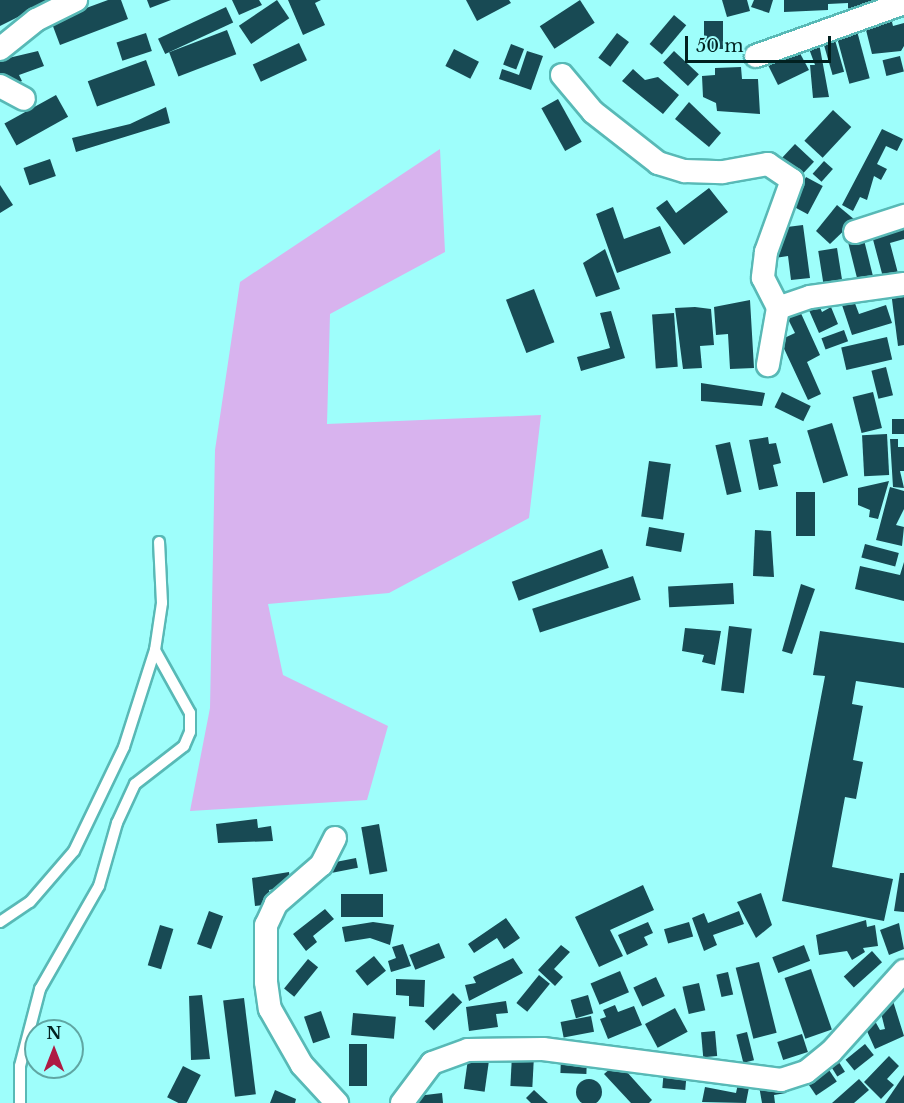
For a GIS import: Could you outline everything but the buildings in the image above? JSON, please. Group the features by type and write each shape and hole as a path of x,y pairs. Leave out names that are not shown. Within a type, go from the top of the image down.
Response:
{"street":[{"path":"0,49 36,20 76,0"},
{"path":"756,56 904,3"},
{"path":"562,75 593,112 658,163 686,171 768,164 783,170 792,180 790,196 766,252 763,278 778,308 768,366"},
{"path":"0,86 24,99"},
{"path":"855,232 904,216"},
{"path":"778,308 810,297 904,284"},
{"path":"335,838 321,865 276,904 266,926 266,982 270,1009 302,1065 337,1103"},
{"path":"402,1103 432,1063 468,1050 543,1049 781,1080 806,1071 831,1052 904,971"}],"lane":[{"path":"0,922 30,902 74,851 124,747 155,651 162,603 159,542"},
{"path":"20,1103 20,1066 40,989 99,886 117,823 135,784 184,746 190,732 186,706 155,651"}],"shaded area":[{"path":"440,149 445,252 330,314 327,424 541,415 529,518 389,593 268,604 283,675 388,726 367,800 190,811 210,708 215,450 240,282"}]}
